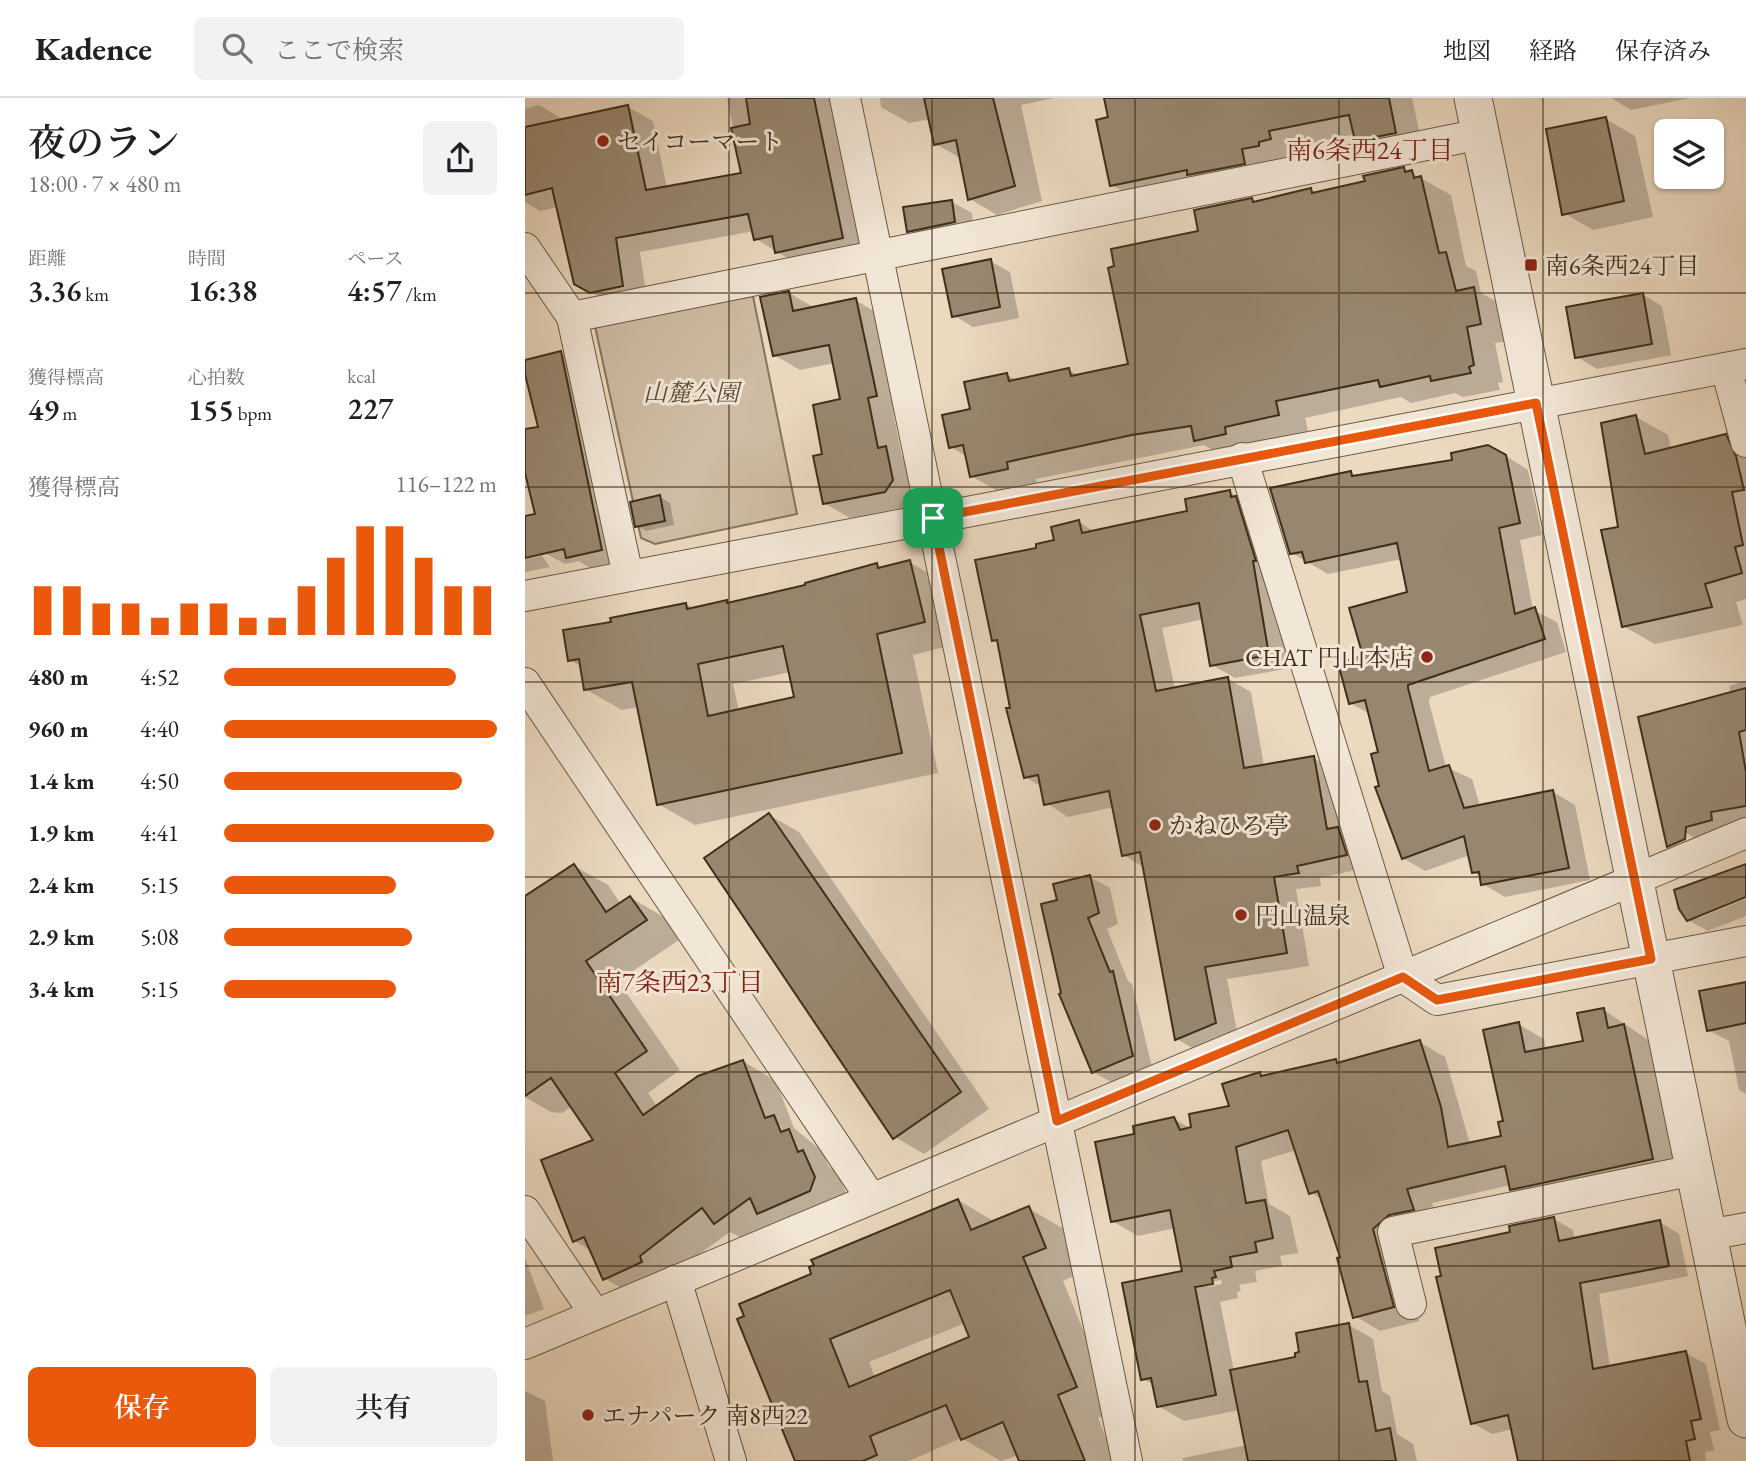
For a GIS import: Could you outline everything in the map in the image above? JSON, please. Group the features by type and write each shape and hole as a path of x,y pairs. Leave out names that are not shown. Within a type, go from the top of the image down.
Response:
{"street":[{"path":"845,98 1127,1461"},
{"path":"1473,98 1746,1419"},
{"path":"572,317 1481,134"},
{"path":"525,248 572,317 628,576"},
{"path":"525,596 1736,366 1746,442"},
{"path":"1242,458 1403,977 1437,1000 1746,941"},
{"path":"525,683 871,1198"},
{"path":"525,1343 1746,833"},
{"path":"1411,1304 1393,1232 1695,1170"},
{"path":"525,1211 595,1314"},
{"path":"1708,1235 1746,1228"},
{"path":"676,1280 731,1461"}],"green space":[{"name":"山麓公園","path":"753,296 797,514 655,544 641,538 595,326"}],"building":[{"path":"746,98 814,98 843,238 775,253 772,236 754,240 748,214 616,238 623,286 590,293 574,284 552,188 525,195 525,127 628,105 646,190 741,173 731,128 750,124"},
{"path":"924,98 993,98 1015,186 968,200 956,140 934,145"},
{"path":"1104,98 1389,98 1396,133 1355,141 1349,115 1269,131 1271,139 1259,142 1259,146 1242,149 1245,164 1187,175 1187,170 1110,186 1096,120 1108,117"},
{"path":"1606,117 1624,201 1562,215 1546,129"},
{"path":"1404,167 1405,172 1412,170 1414,178 1421,176 1439,253 1446,252 1456,291 1474,287 1481,324 1467,327 1474,365 1469,367 1471,373 1431,381 1430,376 1380,387 1378,380 1276,401 1279,415 1225,427 1226,434 1194,441 1191,426 1132,435 1007,462 1008,469 970,477 963,445 949,448 942,415 970,409 964,382 1007,373 1009,381 1069,368 1071,376 1128,364 1108,268 1114,266 1111,249 1198,231 1194,210 1252,198 1253,202 1311,188 1312,193 1365,181 1363,176"},
{"path":"952,200 955,222 907,232 903,207"},
{"path":"991,259 1000,307 952,317 942,269"},
{"path":"789,291 793,311 856,298 877,396 868,398 878,448 886,446 893,480 885,492 823,504 813,456 822,454 813,405 840,399 829,345 773,356 760,297"},
{"path":"1643,293 1652,344 1575,358 1566,307"},
{"path":"561,351 602,550 566,558 564,549 525,558 525,516 535,514 525,473 525,429 538,427 525,374 525,360"},
{"path":"1636,415 1645,454 1726,434 1736,456 1744,490 1732,492 1743,545 1735,547 1742,573 1705,584 1712,607 1622,627 1601,530 1618,527 1601,423"},
{"path":"1488,445 1506,455 1520,523 1499,528 1515,614 1535,607 1545,639 1408,685 1408,688 1429,771 1449,765 1464,808 1553,790 1569,868 1481,885 1479,872 1472,873 1464,836 1402,859 1375,787 1379,786 1371,754 1378,752 1365,700 1349,704 1338,663 1363,656 1349,608 1407,592 1397,543 1305,563 1302,552 1290,554 1270,488 1351,471 1352,476 1452,460 1451,453"},
{"path":"1230,490 1231,497 1236,496 1256,561 1253,561 1269,655 1210,666 1199,603 1140,615 1156,691 1228,677 1244,768 1314,756 1327,829 1338,827 1347,855 1297,866 1299,873 1274,877 1287,953 1205,967 1216,1023 1175,1040 1140,852 1122,856 1109,791 1044,805 1038,775 1024,778 1006,708 1010,708 997,640 992,641 975,560 1036,548 1036,544 1054,540 1051,527 1079,520 1082,533 1187,511 1185,499"},
{"path":"660,495 665,521 635,527 630,502"},
{"path":"910,560 925,622 877,634 902,753 657,805 632,682 584,690 579,659 568,661 563,630 611,622 610,618 686,603 687,609 727,600 727,603 805,585 877,563 878,568","holes":["783,646 794,697 708,716 698,664"]},
{"path":"1746,688 1746,730 1739,732 1746,772 1746,806 1711,812 1712,820 1686,827 1685,839 1667,847 1638,717"},
{"path":"769,813 961,1092 893,1139 704,858"},
{"path":"574,864 606,912 630,896 647,920 586,961 647,1051 615,1073 643,1115 698,1076 743,1060 765,1118 774,1115 781,1132 789,1129 798,1152 803,1150 815,1177 810,1191 757,1214 750,1198 714,1224 702,1208 640,1256 642,1262 603,1280 584,1237 573,1242 541,1160 593,1140 551,1078 525,1096 525,896"},
{"path":"1746,864 1746,897 1687,921 1679,909 1674,890"},
{"path":"1090,875 1099,913 1088,918 1110,972 1113,971 1133,1056 1092,1073 1059,994 1061,993 1041,904 1057,900 1053,884"},
{"path":"1746,982 1746,1023 1707,1031 1699,991"},
{"path":"1604,1008 1608,1028 1624,1024 1653,1159 1510,1190 1505,1166 1407,1189 1414,1210 1389,1215 1373,1229 1394,1307 1353,1318 1337,1258 1340,1257 1318,1191 1309,1194 1288,1130 1236,1147 1246,1203 1265,1200 1273,1238 1255,1242 1257,1252 1230,1257 1232,1267 1214,1271 1216,1277 1212,1278 1213,1284 1195,1287 1216,1395 1157,1407 1151,1378 1141,1380 1122,1283 1182,1271 1170,1210 1111,1222 1095,1142 1134,1134 1133,1126 1174,1117 1180,1130 1191,1127 1189,1114 1229,1106 1222,1084 1260,1072 1261,1076 1336,1059 1337,1063 1420,1040 1441,1107 1448,1147 1501,1136 1498,1122 1503,1121 1483,1030 1519,1022 1525,1052 1583,1041 1577,1013"},
{"path":"958,1199 971,1230 1029,1206 1046,1248 1023,1257 1077,1387 1058,1395 1085,1461 1019,1461 1003,1422 961,1440 946,1405 870,1436 877,1455 863,1461 795,1461 737,1319 744,1316 739,1304 811,1274 809,1267 814,1265 811,1260","holes":["950,1290 969,1337 849,1387 830,1339"]},
{"path":"1554,1217 1559,1241 1660,1220 1669,1266 1580,1283 1593,1369 1686,1351 1701,1419 1691,1421 1695,1439 1686,1441 1690,1461 1518,1461 1508,1415 1471,1424 1436,1277 1441,1276 1435,1248 1510,1232 1509,1226"},
{"path":"1349,1323 1359,1382 1367,1381 1376,1431 1390,1428 1396,1461 1248,1461 1230,1370 1295,1357 1295,1353 1299,1352 1296,1333"}],"place":[{"name":"セイコーマート","path":"603,141"},
{"name":"南6条西24丁目","path":"1531,265"},
{"name":"CHAT 円山本店","path":"1427,657"},
{"name":"かねひろ亭","path":"1155,825"},
{"name":"円山温泉","path":"1241,915"},
{"name":"エナパーク 南8西22","path":"588,1415"}],"district":[{"name":"南6条西24丁目","path":"1370,150"},
{"name":"南7条西23丁目","path":"680,982"}],"route":[{"path":"1536,403 1651,959 1437,1000 1403,977 1057,1121 933,518 1536,403"}]}
